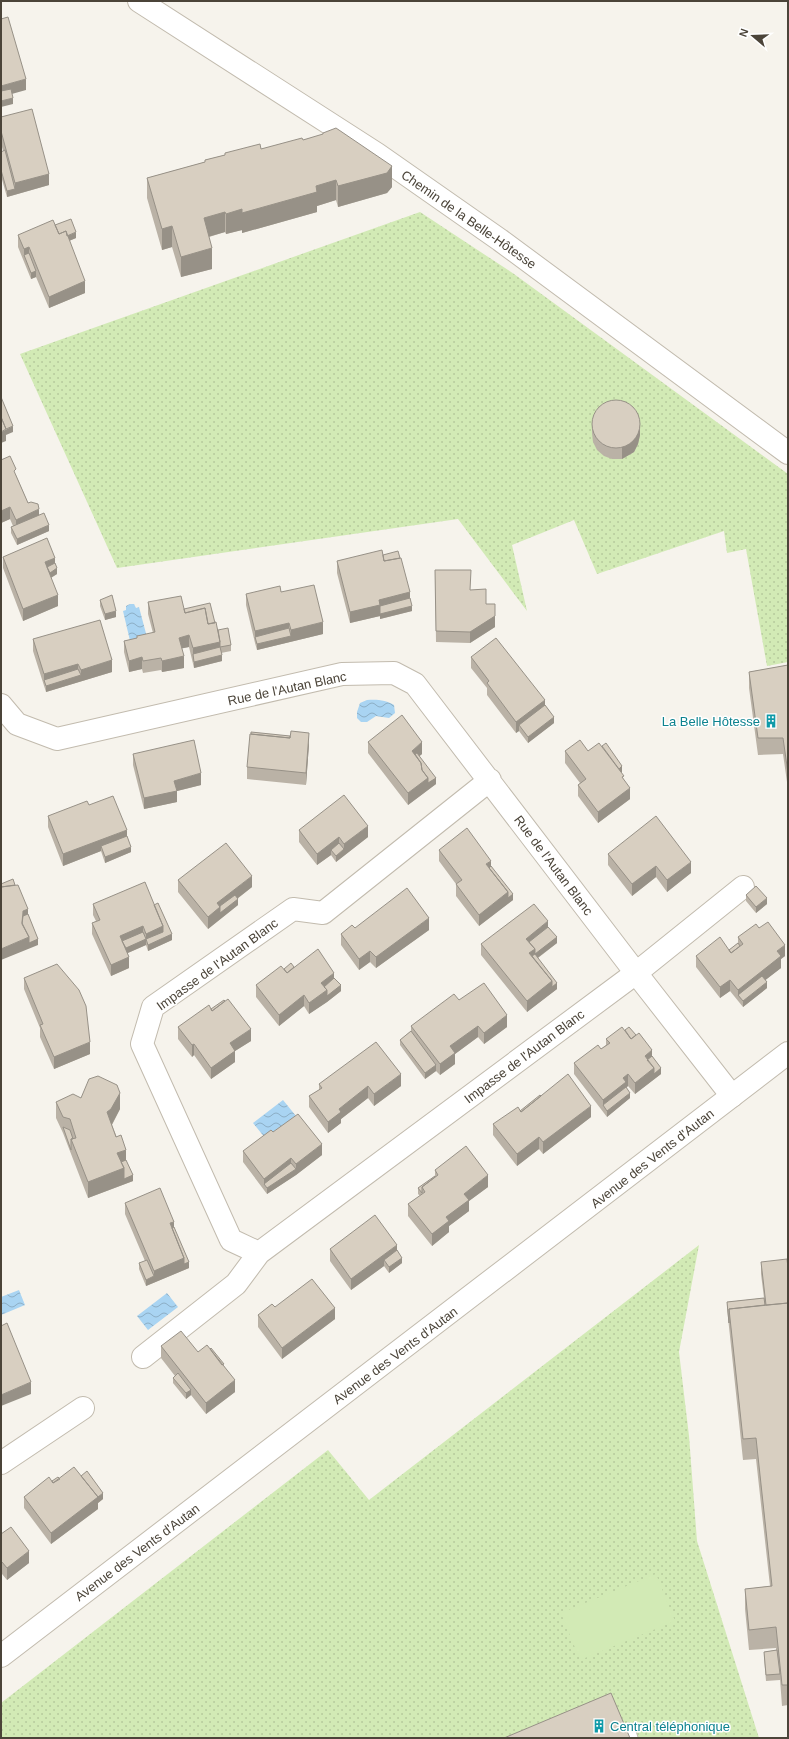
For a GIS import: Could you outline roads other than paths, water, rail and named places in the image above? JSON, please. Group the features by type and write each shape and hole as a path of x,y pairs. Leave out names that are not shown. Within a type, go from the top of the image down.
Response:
{"street":[{"name":"Chemin de la Belle-Hôtesse","path":"140,1 377,154 468,217 788,453"},
{"name":"Rue de l'Autan Blanc","path":"1,705 17,724 57,739 342,674 394,673 415,684 732,1096"},
{"name":"Impasse de l'Autan Blanc","path":"259,1253 231,1240 142,1044 153,1007 293,909 323,913 490,780"},
{"path":"636,973 743,887"},
{"name":"Impasse de l'Autan Blanc","path":"143,1358 236,1284 259,1253 636,973"},
{"name":"Avenue des Vents d'Autan","path":"1,1656 788,1053"},
{"path":"1,1462 83,1408"}],"water":[{"path":"134,604 136,608 139,607 148,641 131,645 123,611 126,610 126,606"},
{"path":"367,700 381,700 391,703 394,705 395,713 389,718 376,716 367,722 361,722 357,718 357,712 360,703"},
{"path":"283,1100 296,1116 266,1139 253,1123"},
{"path":"19,1290 25,1305 1,1315 1,1297"},
{"path":"167,1293 178,1307 148,1330 137,1316"}],"place":[{"name":"La Belle Hôtesse","path":"771,721"},
{"name":"Central téléphonique","path":"599,1726"}]}
